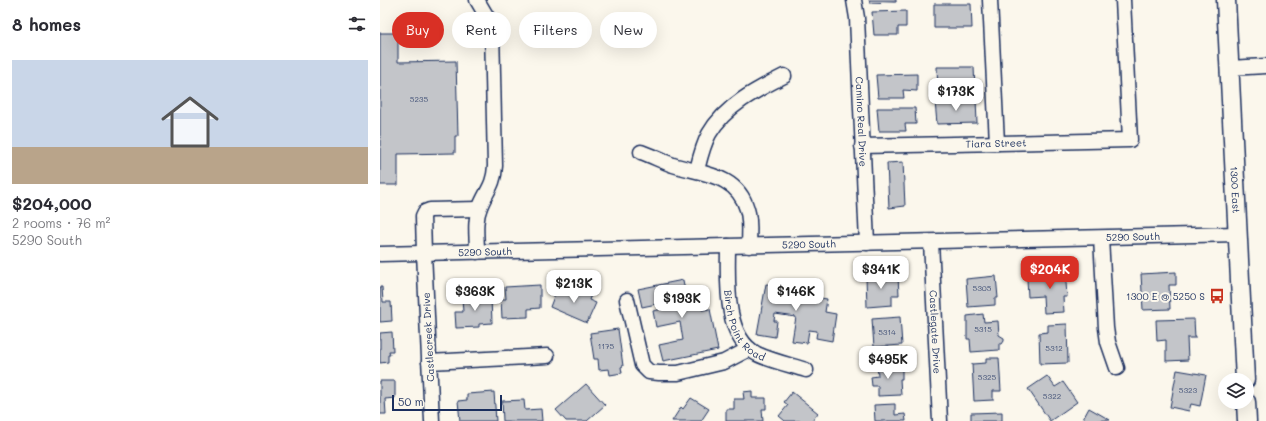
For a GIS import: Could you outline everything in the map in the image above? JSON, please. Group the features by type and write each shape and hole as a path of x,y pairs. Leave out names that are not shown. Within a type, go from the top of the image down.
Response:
{"main road":[{"name":"1300 East","path":"1226,0 1245,373"},
{"path":"1246,409 1247,421"}],"street":[{"path":"477,0 490,22 492,29 495,166 495,175 479,209 477,221 477,252"},
{"name":"Camino Real Drive","path":"854,0 857,18 867,243"},
{"path":"990,0 997,143"},
{"name":"Tiara Street","path":"862,146 1130,140 1123,0"},
{"path":"1229,68 1266,66"},
{"path":"697,170 708,135 723,116 750,95 784,76"},
{"path":"641,152 673,164 697,170 722,179 730,184 740,194 748,214 749,246"},
{"name":"Castlecreek Drive","path":"432,421 423,216 425,212 430,210 479,209"},
{"name":"5290 South","path":"380,254 1238,234"},
{"path":"1101,238 1106,328 1108,342 1117,368"},
{"name":"Castlegate Drive","path":"930,242 940,421"},
{"name":"Birch Point Road","path":"728,246 731,312 736,330 743,342 749,349 757,354 806,370"},
{"path":"627,300 642,365 649,372 678,373 724,362 749,349"},
{"path":"429,362 546,356"}],"building":[{"path":"869,0 896,0 896,2 870,3"},
{"path":"934,4 971,4 972,28 934,28"},
{"path":"906,11 906,27 898,27 898,35 874,35 872,12"},
{"path":"380,33 392,33 392,48 398,48 398,62 456,61 458,136 455,136 455,153 398,154 398,185 380,185"},
{"path":"937,67 974,67 975,90 938,92"},
{"path":"917,74 917,91 903,90 904,98 878,98 876,75"},
{"path":"976,99 977,123 937,124 935,101"},
{"path":"877,108 915,108 916,124 905,124 906,131 879,131"},
{"path":"903,162 905,206 889,208 887,163"},
{"path":"1065,268 1067,297 1063,297 1064,312 1044,313 1043,296 1028,297 1027,279 1044,279 1044,269"},
{"path":"1176,272 1176,285 1169,285 1170,309 1143,310 1141,274"},
{"path":"898,276 899,295 892,295 892,305 867,307 866,277"},
{"path":"996,276 998,298 995,298 995,305 968,307 966,279"},
{"path":"683,280 685,291 697,288 702,310 710,309 718,350 663,361 659,345 683,340 680,322 656,327 653,311 667,308 666,302 642,307 638,289"},
{"path":"779,281 809,286 807,296 827,299 825,312 836,314 832,341 816,338 817,331 809,330 807,343 792,341 796,317 775,314 774,321 777,321 775,337 757,334 766,284 778,286"},
{"path":"540,285 540,308 528,309 528,317 502,318 501,299 506,299 505,287"},
{"path":"568,285 591,295 589,300 596,303 587,323 550,307 556,291 564,294"},
{"path":"380,287 382,287 383,302 391,302 392,321 380,322"},
{"path":"479,293 482,293 486,297 491,297 492,323 479,324 479,327 456,328 455,312 463,312 462,298 476,297"},
{"path":"983,314 984,322 998,321 999,335 1004,338 1004,341 1002,344 999,344 999,350 971,352 970,339 967,339 967,316"},
{"path":"900,317 902,345 874,347 872,319"},
{"path":"1194,319 1195,338 1187,338 1188,360 1166,361 1166,340 1157,341 1156,320"},
{"path":"1067,324 1068,363 1040,364 1039,333 1048,332 1048,325"},
{"path":"618,329 623,366 621,367 622,373 610,375 609,369 599,370 598,359 594,359 590,333"},
{"path":"392,332 393,351 389,351 390,355 388,355 388,362 380,363 380,333"},
{"path":"986,358 999,358 1001,391 993,391 993,400 974,401 972,364 986,363"},
{"path":"877,363 888,363 889,367 902,367 902,379 900,379 901,395 878,396 878,386 872,386 871,377 878,376"},
{"path":"1177,370 1206,375 1200,406 1191,404 1189,411 1170,407"},
{"path":"1047,376 1055,387 1063,382 1077,402 1050,421 1028,389"},
{"path":"380,381 395,381 395,398 385,399 386,414 380,414"},
{"path":"586,384 605,405 587,421 566,421 556,410"},
{"path":"752,391 752,398 766,398 766,409 762,409 763,421 726,421 726,409 734,409 734,399 744,399 743,392"},
{"path":"494,392 496,421 460,421 458,401 467,400 467,394"},
{"path":"792,392 818,413 812,421 785,421 779,416 788,405 784,402"},
{"path":"691,398 709,409 701,421 672,421 681,407 683,409"},
{"path":"524,400 525,410 541,409 542,421 503,421 502,401"},
{"path":"895,404 895,415 905,414 906,421 875,421 874,405"},
{"path":"1089,408 1110,420 1082,421"},
{"path":"1002,412 1002,421 971,421 971,413"}],"place":[{"name":"1300 E @ 5250 S","path":"1217,296"}]}
